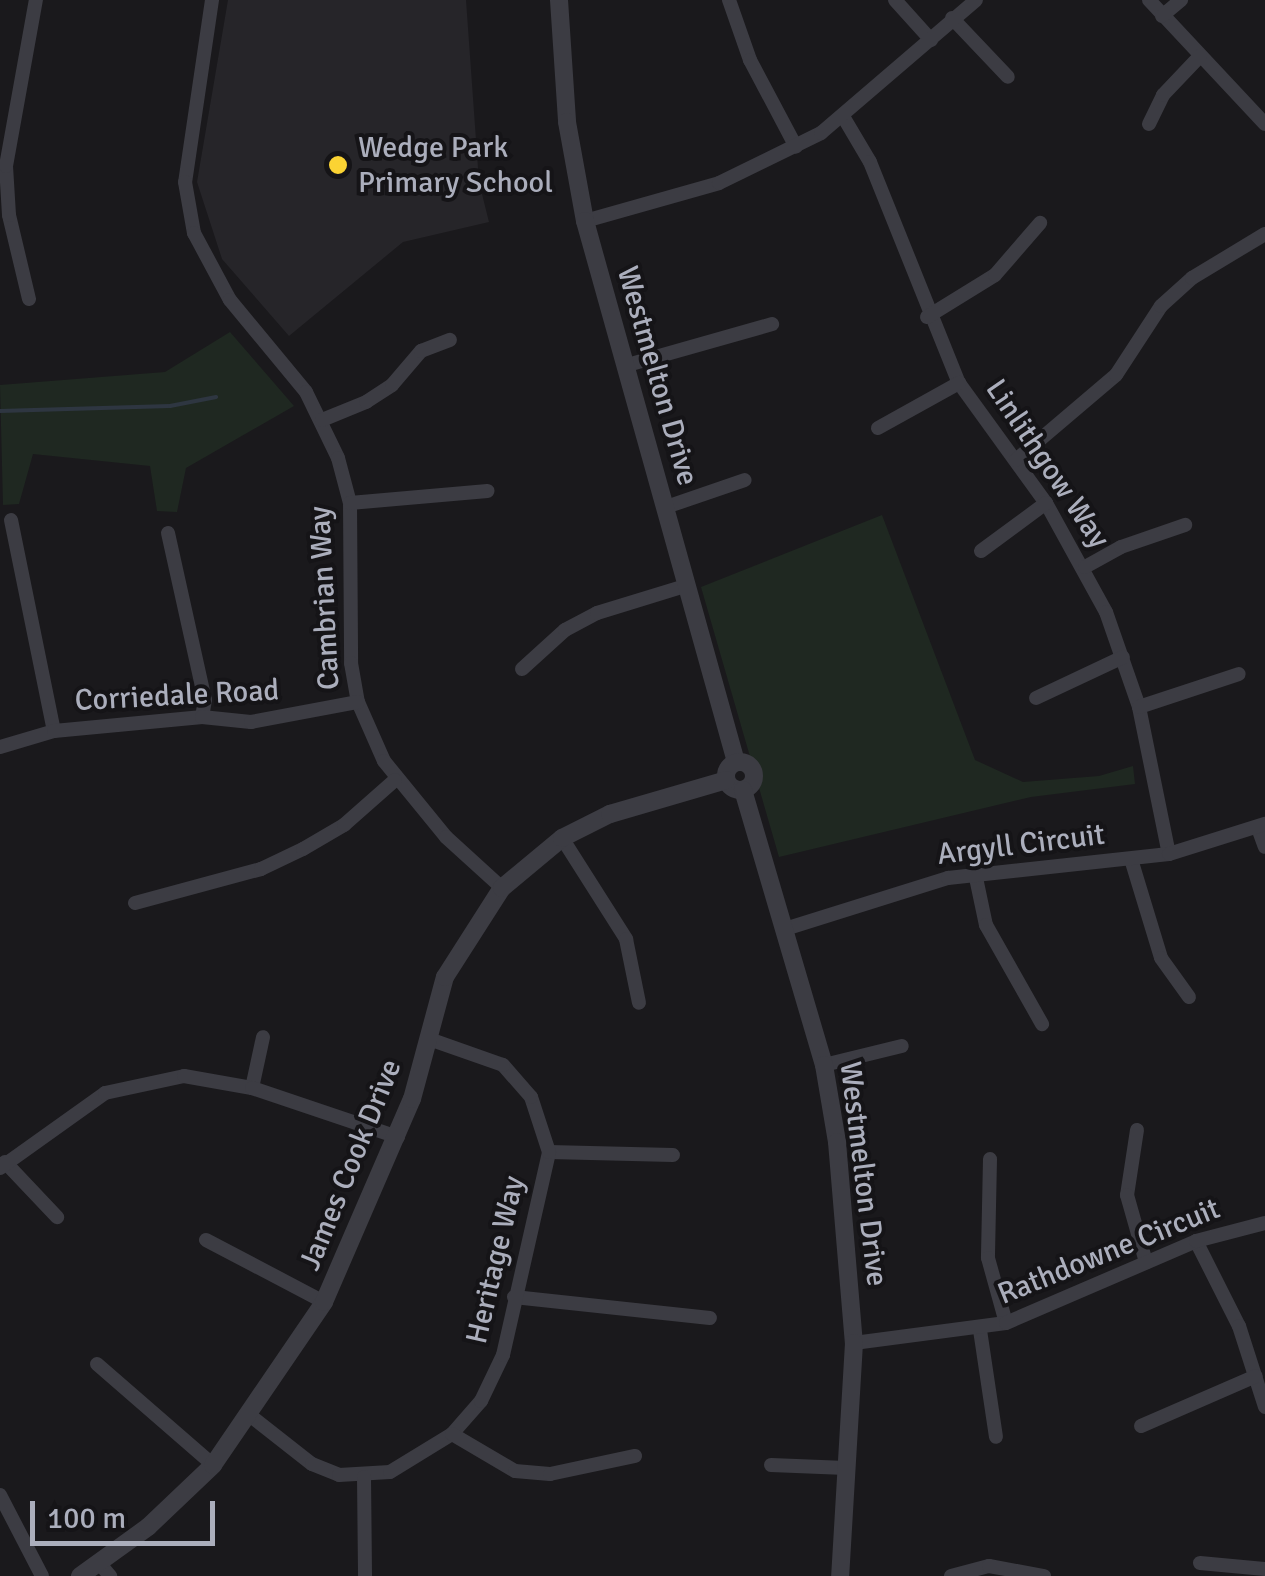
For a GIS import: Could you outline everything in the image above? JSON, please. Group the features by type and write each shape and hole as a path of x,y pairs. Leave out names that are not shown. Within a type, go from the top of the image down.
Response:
{"street":[{"path":"30,299 9,215 6,166 36,0"},
{"name":"Cambrian Way","path":"210,0 185,182 194,233 213,276 297,378 322,420 350,503 349,624 358,702 395,780 502,888"},
{"name":"Westmelton Drive","path":"559,0 567,122 585,222 736,762 754,772 743,790 824,1066 848,1237 854,1343 840,1576"},
{"path":"729,0 750,60 796,147"},
{"path":"896,0 931,40"},
{"path":"585,222 719,183 796,147 844,118 976,0"},
{"path":"1148,0 1265,124"},
{"path":"1162,16 1182,0"},
{"path":"952,18 1008,77"},
{"path":"1148,124 1163,95 1200,56"},
{"name":"Linlithgow Way","path":"844,118 882,191 928,317 959,383 1046,502 1086,566 1139,707 1169,854"},
{"path":"928,317 995,275 1040,223"},
{"path":"1016,460 1116,375 1171,297 1265,234"},
{"path":"624,366 772,324"},
{"path":"322,420 392,385 421,351 450,340"},
{"path":"878,428 959,383"},
{"path":"666,507 746,480"},
{"path":"350,503 487,491"},
{"path":"981,552 1046,502"},
{"path":"10,520 54,730"},
{"path":"1086,566 1121,546 1186,526"},
{"path":"168,533 206,700 202,717"},
{"path":"522,669 565,630 597,613 688,585"},
{"path":"1036,698 1122,657"},
{"path":"1139,707 1239,674"},
{"name":"Corriedale Road","path":"0,747 54,730 202,717 251,722 358,702"},
{"path":"736,762 726,780 743,790"},
{"path":"135,903 262,869 303,850 344,825 395,780"},
{"name":"James Cook Drive","path":"80,1576 105,1570 212,1464 252,1416 324,1302 398,1137 445,977 502,888 562,838 610,814 726,780"},
{"path":"1261,826 1265,847"},
{"name":"Argyll Circuit","path":"785,929 975,873 1169,854 1261,826"},
{"path":"562,838 626,940 639,1003"},
{"path":"1131,859 1161,958 1189,997"},
{"path":"975,873 986,925 1042,1024"},
{"path":"252,1088 264,1037"},
{"name":"Heritage Way","path":"364,1477 416,1461 452,1434 481,1402 503,1355 550,1152 532,1097 503,1065 429,1040"},
{"path":"824,1066 902,1046"},
{"path":"57,1217 3,1165 71,1112 138,1082 184,1076 252,1088 398,1137"},
{"path":"1137,1130 1127,1196 1146,1262"},
{"path":"550,1152 673,1156"},
{"path":"990,1158 988,1258 1006,1323"},
{"name":"Rathdowne Circuit","path":"854,1343 980,1330 1006,1323 1196,1240 1265,1223"},
{"path":"206,1240 324,1302"},
{"path":"1196,1240 1240,1326 1265,1406"},
{"path":"514,1297 710,1318"},
{"path":"980,1330 996,1437"},
{"path":"96,1364 212,1464"},
{"path":"1141,1426 1256,1376"},
{"path":"252,1416 312,1464 364,1477 365,1576"},
{"path":"452,1434 515,1472 550,1474 635,1456"},
{"path":"771,1465 846,1468"},
{"path":"0,1495 42,1576"},
{"path":"1200,1563 1265,1570"},
{"path":"951,1576 989,1566 1044,1576"}],"shaded area":[{"name":"Wedge Park Primary School","path":"228,0 466,0 479,182 489,222 403,242 289,336 222,259 197,182"},
{"path":"230,332 294,406 186,468 177,512 157,511 150,466 33,454 19,504 3,505 0,385 165,372"},
{"path":"882,515 975,760 1023,782 1099,776 1133,766 1135,784 1031,797 779,857 701,587"}],"waterway":[{"path":"0,411 170,406 216,397"}],"place":[{"name":"Wedge Park Primary School","path":"338,165"}]}
